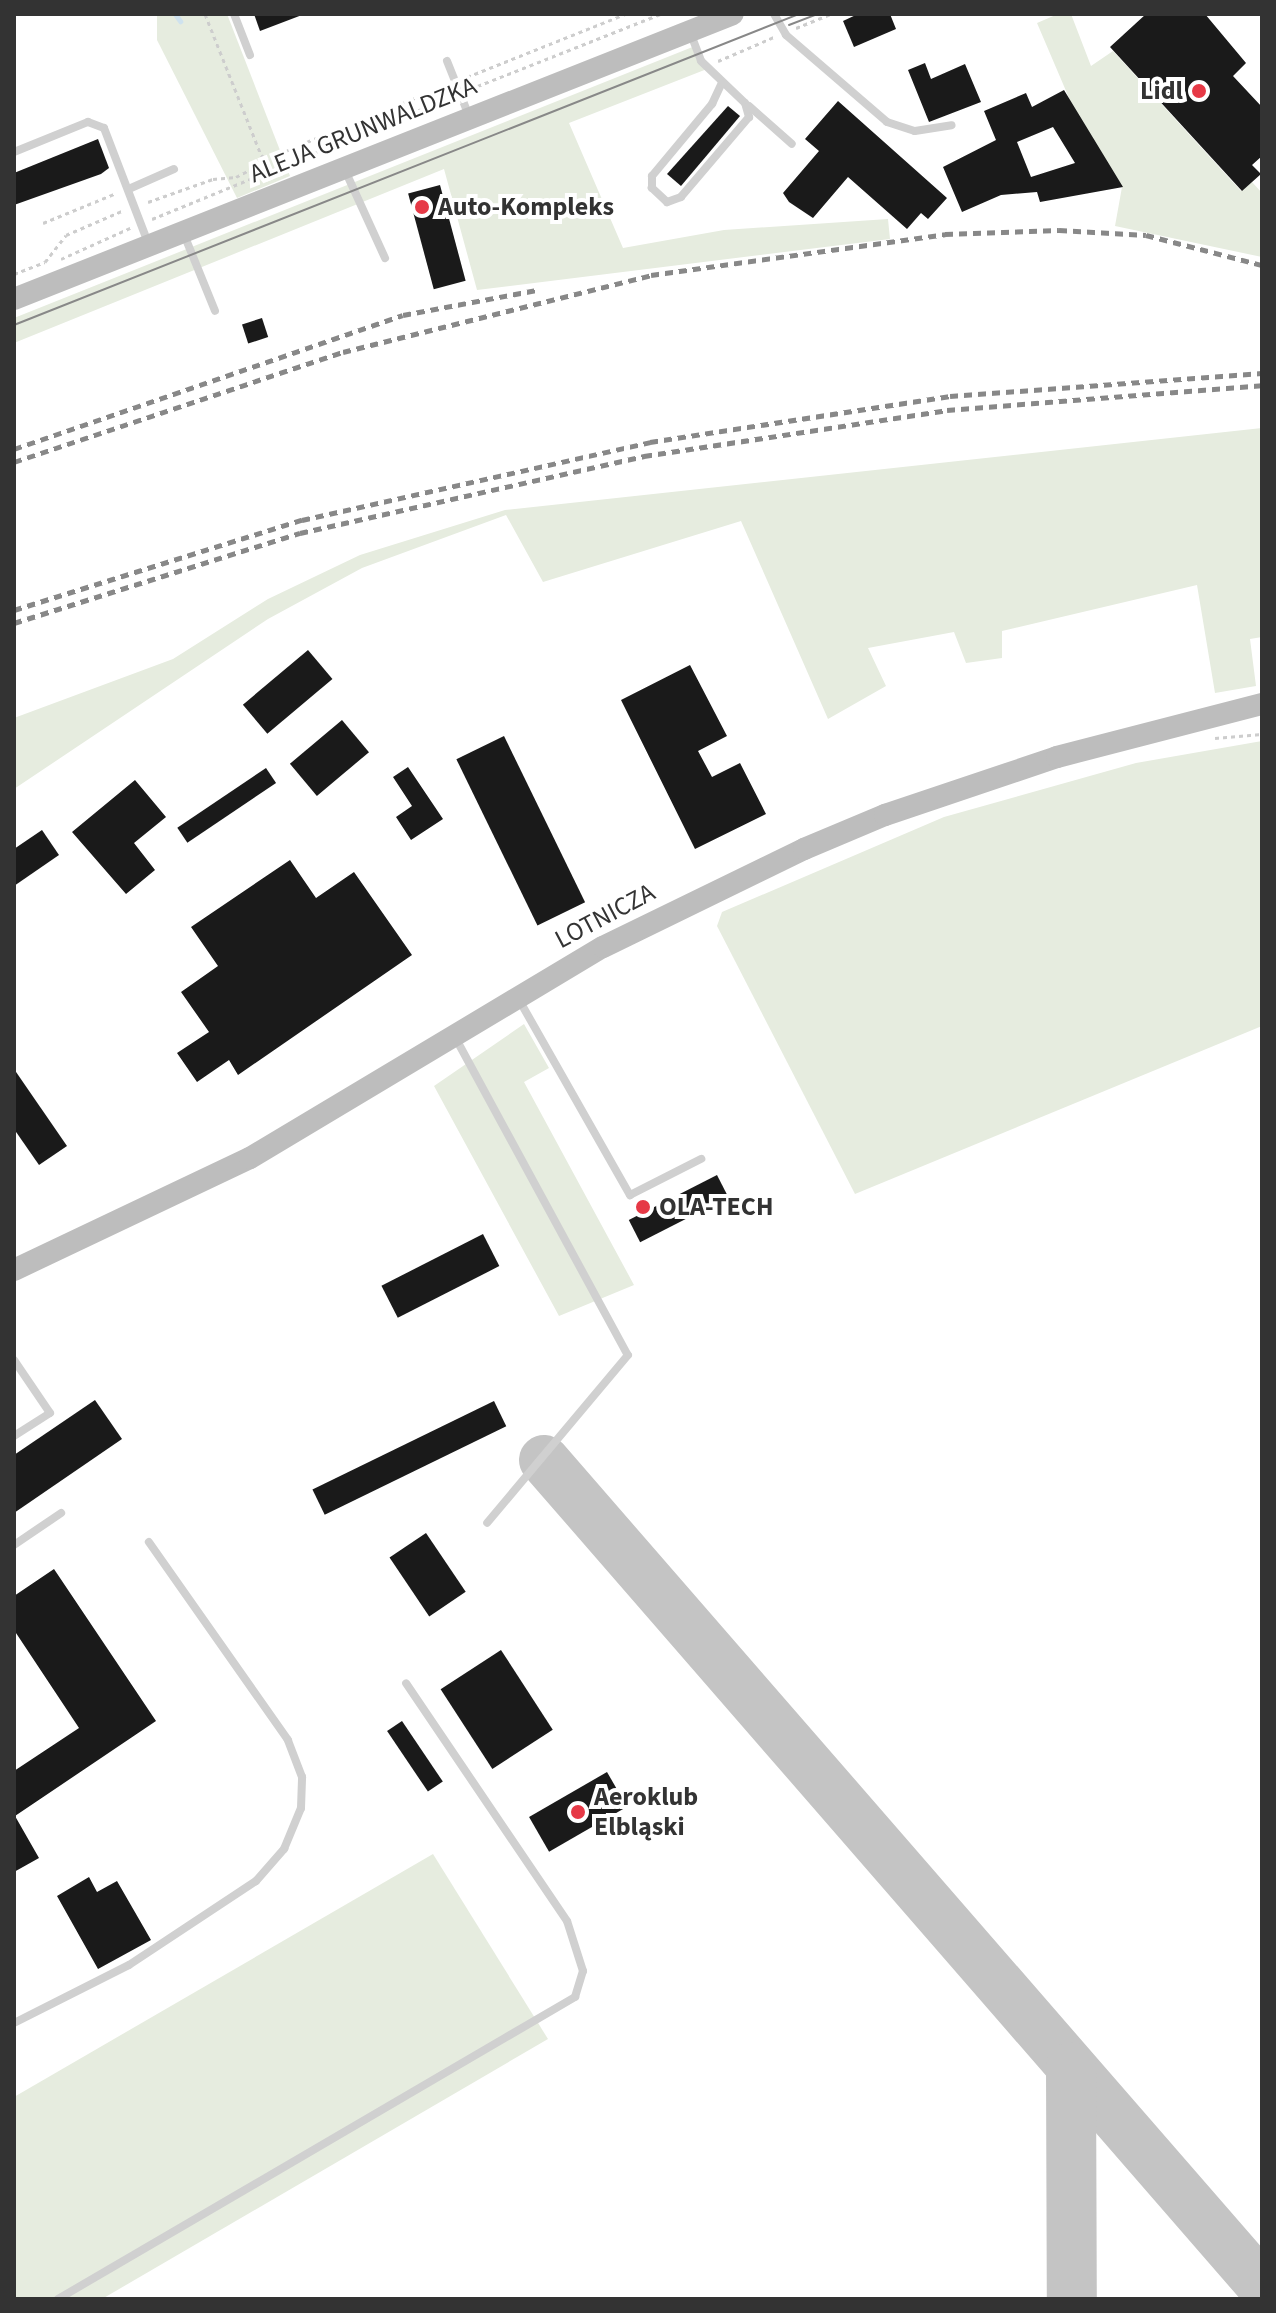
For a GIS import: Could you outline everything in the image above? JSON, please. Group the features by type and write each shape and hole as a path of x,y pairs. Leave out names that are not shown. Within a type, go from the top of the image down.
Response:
{"street":[{"name":"ALEJA GRUNWALDZKA","path":"14,299 733,14"},
{"name":"LOTNICZA","path":"14,1270 250,1158 517,997 680,907 885,815 1127,734 1262,704"}],"lane":[{"path":"234,14 250,55"},
{"path":"774,14 786,35 887,122 915,131 952,125"},
{"path":"690,31 701,61 792,144"},
{"path":"447,61 470,118"},
{"path":"722,83 712,104 652,176 658,196 671,203 681,197 746,124 749,112 745,103"},
{"path":"14,152 94,123 107,131 126,190 149,245"},
{"path":"344,168 385,258"},
{"path":"126,190 174,169"},
{"path":"183,232 215,311"},
{"path":"517,997 630,1195 701,1159"},
{"path":"455,1036 628,1355 487,1523"},
{"path":"14,1360 50,1413 14,1436"},
{"path":"14,1545 61,1513"},
{"path":"14,2023 129,1965 256,1881 284,1849 301,1808 302,1777 288,1740 149,1542"},
{"path":"58,2299 575,1997 583,1971 567,1921 406,1683"}],"path":[{"path":"205,14 261,155 270,161"},
{"path":"14,274 45,262 66,235 134,207 270,161 346,125 625,14"},
{"path":"65,254 660,14"},
{"path":"257,166 261,155"},
{"path":"43,223 126,190"},
{"path":"1212,739 1262,734"}],"shaded area":[{"path":"157,14 227,14 290,176 237,198 157,40"},
{"path":"1058,14 1071,14 1091,66 1113,51 1241,191 1252,182 1262,193 1262,257 1115,226 1122,187 1075,112 1037,23"},
{"path":"695,46 707,69 569,123 623,248 724,230 888,219 890,239 477,290 444,169 14,343 14,318"},
{"path":"1262,428 1262,637 1250,639 1256,686 1215,693 1197,585 1002,631 1002,658 966,663 954,632 868,648 886,686 828,719 741,521 543,582 506,515 362,568 268,619 14,789 14,718 173,659 268,599 360,555 505,510"},
{"path":"1262,741 1262,1026 855,1194 717,926 722,912 944,817 1136,763"},
{"path":"524,1024 549,1068 524,1082 634,1285 559,1316 434,1086"},
{"path":"433,1854 548,2039 102,2299 14,2299 14,2097"}],"building":[{"path":"254,14 302,14 302,15 260,31"},
{"path":"858,14 890,14 896,29 854,47 843,21"},
{"name":"Lidl","path":"1146,14 1205,14 1246,63 1233,76 1262,107 1262,156 1252,165 1261,174 1242,191 1110,47"},
{"path":"925,63 931,79 965,64 981,102 929,122 908,70"},
{"path":"1064,90 1123,187 1040,202 1037,192 1001,195 962,212 943,167 996,140 984,111 1026,93 1032,107","holes":["1053,127 1075,163 1031,177 1017,142"]},
{"path":"838,101 947,198 928,219 921,213 907,229 848,177 813,218 789,202 783,193 819,151 805,139"},
{"path":"728,106 740,116 681,186 667,174"},
{"path":"98,139 109,168 101,174 14,205 14,173"},
{"path":"440,185 466,281 434,289 408,194"},
{"path":"262,318 268,337 248,344 242,324"},
{"path":"308,650 332,679 267,734 243,705"},
{"path":"690,665 727,736 698,751 712,777 740,763 766,814 695,849 621,700"},
{"path":"342,720 369,752 317,796 290,764"},
{"path":"504,736 585,902 537,926 456,759"},
{"path":"408,767 443,819 411,840 396,817 412,806 393,777"},
{"path":"266,768 276,783 187,843 177,828"},
{"path":"135,780 166,817 134,843 155,870 126,894 72,832"},
{"path":"42,830 59,855 14,886 14,849"},
{"path":"290,860 316,898 354,872 412,955 238,1075 229,1060 197,1082 177,1053 209,1032 181,992 218,966 191,927"},
{"path":"14,1069 67,1146 39,1165 14,1129"},
{"path":"717,1175 728,1197 640,1242 629,1220"},
{"path":"483,1234 499,1266 398,1318 381,1286"},
{"path":"95,1400 122,1439 14,1513 14,1455"},
{"path":"494,1401 506,1426 325,1515 312,1490"},
{"path":"426,1533 466,1592 429,1616 390,1558"},
{"path":"54,1569 156,1721 15,1816 39,1858 14,1872 14,1771 79,1728 14,1630 14,1596"},
{"path":"501,1650 553,1730 492,1769 441,1689"},
{"path":"402,1721 443,1782 428,1792 387,1731"},
{"name":"Aeroklub Elbląski","path":"607,1772 627,1807 549,1852 529,1817"},
{"path":"89,1877 97,1892 117,1881 151,1940 98,1969 57,1896"}],"waterway":[{"path":"175,14 180,21"}],"taxiway":[{"path":"544,1460 1262,2286"},
{"path":"1071,2067 1072,2299"}],"tram line":[{"path":"14,325 799,14"},
{"path":"789,25 818,14"}],"railway":[{"path":"14,462 343,352 651,275 945,234 1059,230 1146,235 1262,265"},
{"path":"14,449 403,315 537,290"},
{"path":"14,610 302,520 650,442 950,396 1262,373"},
{"path":"14,623 300,533 644,456 947,410 1262,385"}],"place":[{"name":"Lidl","path":"1199,91"},
{"name":"Auto-Kompleks","path":"422,207"},
{"name":"OLA-TECH","path":"643,1207"},
{"name":"Aeroklub Elbląski","path":"578,1812"}]}
